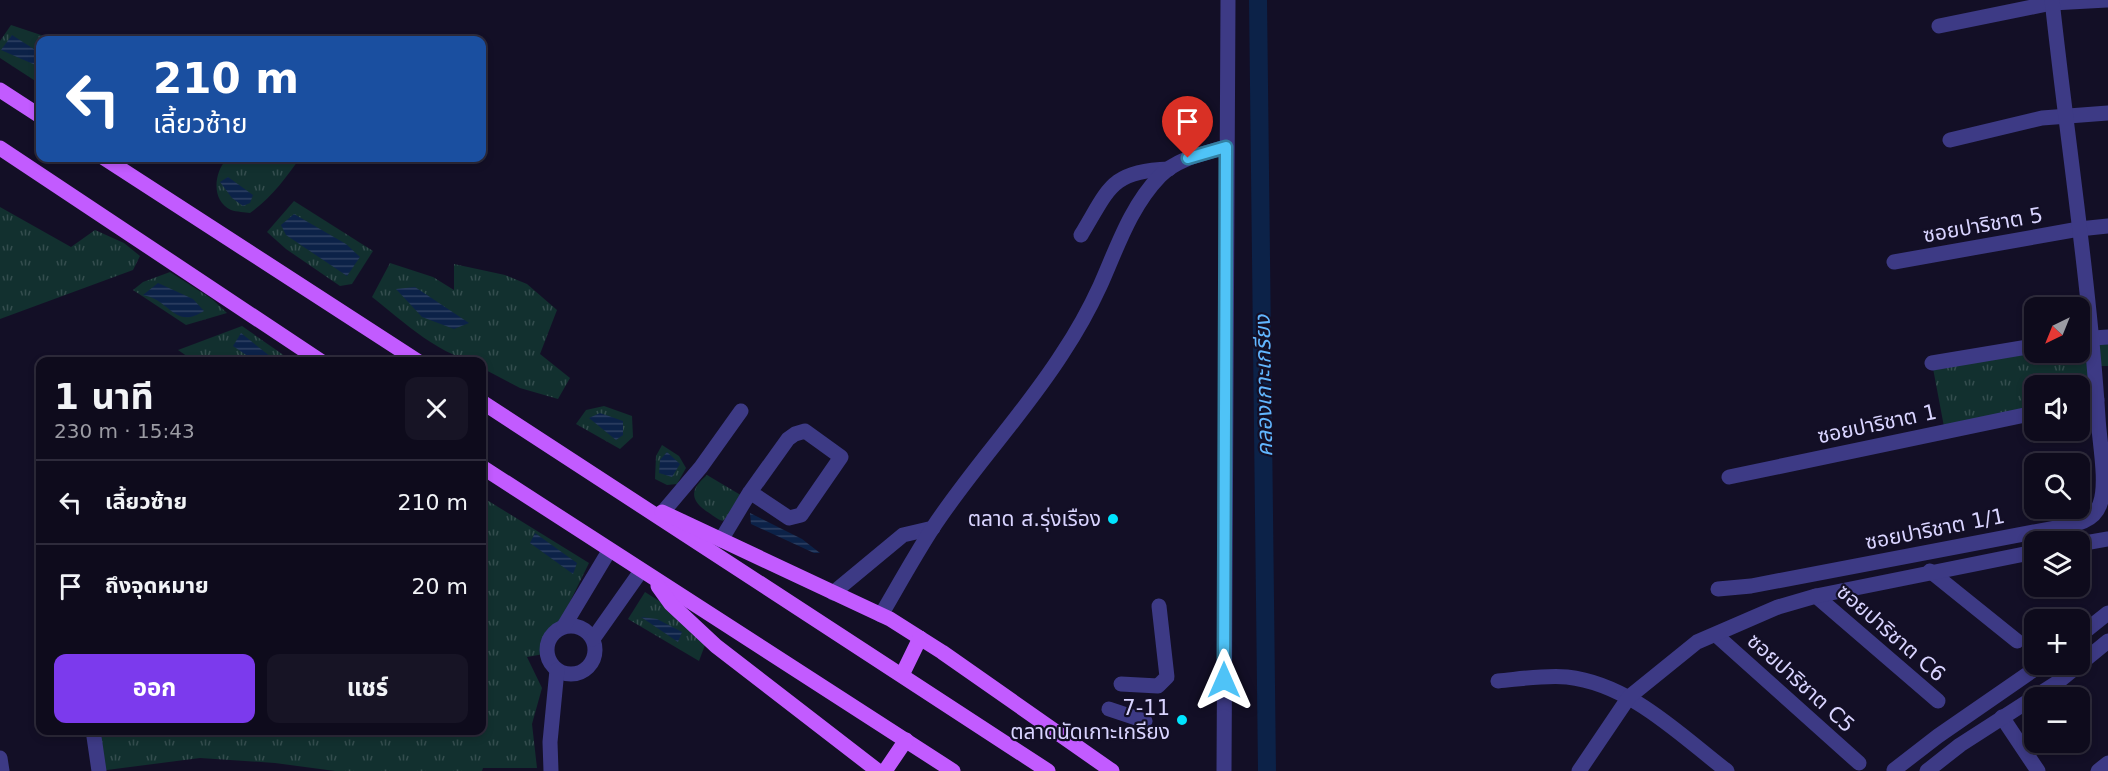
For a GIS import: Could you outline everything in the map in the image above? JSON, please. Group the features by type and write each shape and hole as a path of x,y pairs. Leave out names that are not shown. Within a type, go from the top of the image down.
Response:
{"main road":[{"path":"0,90 36,113"},
{"path":"0,148 314,357"},
{"path":"110,162 411,357"},
{"path":"486,405 1048,771"},
{"path":"486,470 655,581 953,771"},
{"path":"631,501 721,540 880,615 920,638 1112,771"},
{"path":"655,581 671,604 716,646 878,771"},
{"path":"902,675 920,638"},
{"path":"885,771 906,740"}],"street":[{"path":"1224,771 1228,0"},
{"path":"1939,26 2052,2 2107,0"},
{"name":"ซอยปาริชาต 1/1","path":"2052,2 2079,229 2083,297"},
{"path":"1950,140 2065,115 2108,113"},
{"path":"880,615 933,528 1017,419 1063,354 1099,287 1117,241 1147,192 1169,169 1188,158 1226,147"},
{"path":"1081,235 1109,189 1126,175 1141,170 1169,169"},
{"name":"ซอยปาริชาต 5","path":"1894,262 2079,229 2108,226"},
{"path":"2090,339 2108,337"},
{"path":"1932,363 2024,348"},
{"name":"ซอยปาริชาต 1/1","path":"1718,589 1751,586 2082,523 2095,514 2101,503 2097,400 2101,373 2090,350"},
{"path":"2090,402 2097,400"},
{"path":"662,513 701,467 741,411"},
{"name":"ซอยปาริชาต 1","path":"1729,477 2024,415"},
{"path":"721,540 750,492 788,439 805,431 841,457 801,514 795,518 789,518 750,492"},
{"path":"833,593 903,535 933,528"},
{"path":"2090,542 2108,539"},
{"path":"551,771 550,742 557,670 549,659 547,645 553,633 564,626 609,551"},
{"path":"1579,771 1629,697 1685,650 1778,607 1816,596 1930,571 2024,554"},
{"path":"592,639 640,571"},
{"path":"1930,571 2017,641"},
{"name":"ซอยปาริชาต C6","path":"1816,596 1938,701"},
{"path":"1121,684 1158,686 1167,677 1159,606"},
{"path":"2090,627 2108,613"},
{"path":"557,670 576,674 587,668 596,651 592,639 584,629 564,626"},
{"name":"ซอยปาริชาต C5","path":"1716,635 1859,763"},
{"path":"1927,771 1960,745 2058,682 2108,641"},
{"path":"1878,771 1895,771 1938,736 2026,675"},
{"path":"1498,681 1568,677 1596,684 1629,697 1727,771"},
{"path":"1108,709 1145,721"},
{"path":"2002,717 2038,771"},
{"path":"94,735 99,771"},
{"path":"0,759 2,771"},
{"path":"2098,771 2108,763"}],"green space":[{"path":"11,25 44,36 36,36 36,81 0,58 0,41"},
{"path":"225,162 297,162 272,194 250,213 233,211 220,200 216,186"},
{"path":"294,201 373,251 352,284 340,286 286,249 267,232"},
{"path":"0,207 71,247 95,230 124,243 140,256 133,270 0,319"},
{"path":"390,263 433,277 454,290 454,264 505,275 527,284 557,310 540,354 570,378 558,399 520,388 486,370 486,357 453,355 424,337 372,297"},
{"path":"170,272 212,299 227,313 186,325 133,290 143,282"},
{"path":"242,326 286,357 188,357 178,350"},
{"path":"2108,337 2108,366 2094,366 2097,400 2090,402 2090,375 2024,375 2024,415 1945,432 1932,363 2024,353 2024,363 2090,363 2090,339"},
{"path":"604,406 632,416 633,437 620,449 576,424 586,410"},
{"path":"662,445 679,456 686,468 677,484 667,485 655,479 656,456"},
{"path":"707,475 744,497 723,521 706,511 695,498 695,489"},
{"path":"486,499 589,563 562,618 546,633 544,654 527,657 542,688 532,724 537,768 483,768 482,771 335,771 275,763 200,758 99,771 102,735 486,735"},
{"path":"645,592 672,609 705,645 699,661 628,619"}],"water":[{"path":"12,35 36,50 36,65 1,50"},
{"path":"228,177 253,195 250,203 243,206 232,198 220,182"},
{"path":"294,214 346,244 360,257 347,276 286,235 281,225"},
{"path":"158,283 193,299 204,311 194,316 179,316 160,302 143,295"},
{"path":"415,287 469,323 454,329 422,317 396,289"},
{"path":"241,333 271,357 249,357 233,346"},
{"path":"600,413 623,421 623,435 616,440 589,418"},
{"path":"667,452 680,464 672,477 659,473 660,460"},
{"path":"750,513 802,539 820,553 814,553 751,524"},
{"path":"535,533 577,563 573,574 530,543"},
{"path":"641,617 657,619 682,632 678,642"}],"waterway":[{"name":"คลองเกาะเกรียง","path":"1258,0 1267,771"}],"place":[{"name":"ตลาด ส.รุ่งเรือง","path":"1113,519"},
{"name":"7-11 ตลาดนัดเกาะเกรียง","path":"1182,720"}],"route":[{"path":"1188,158 1226,147 1224,680"}]}
